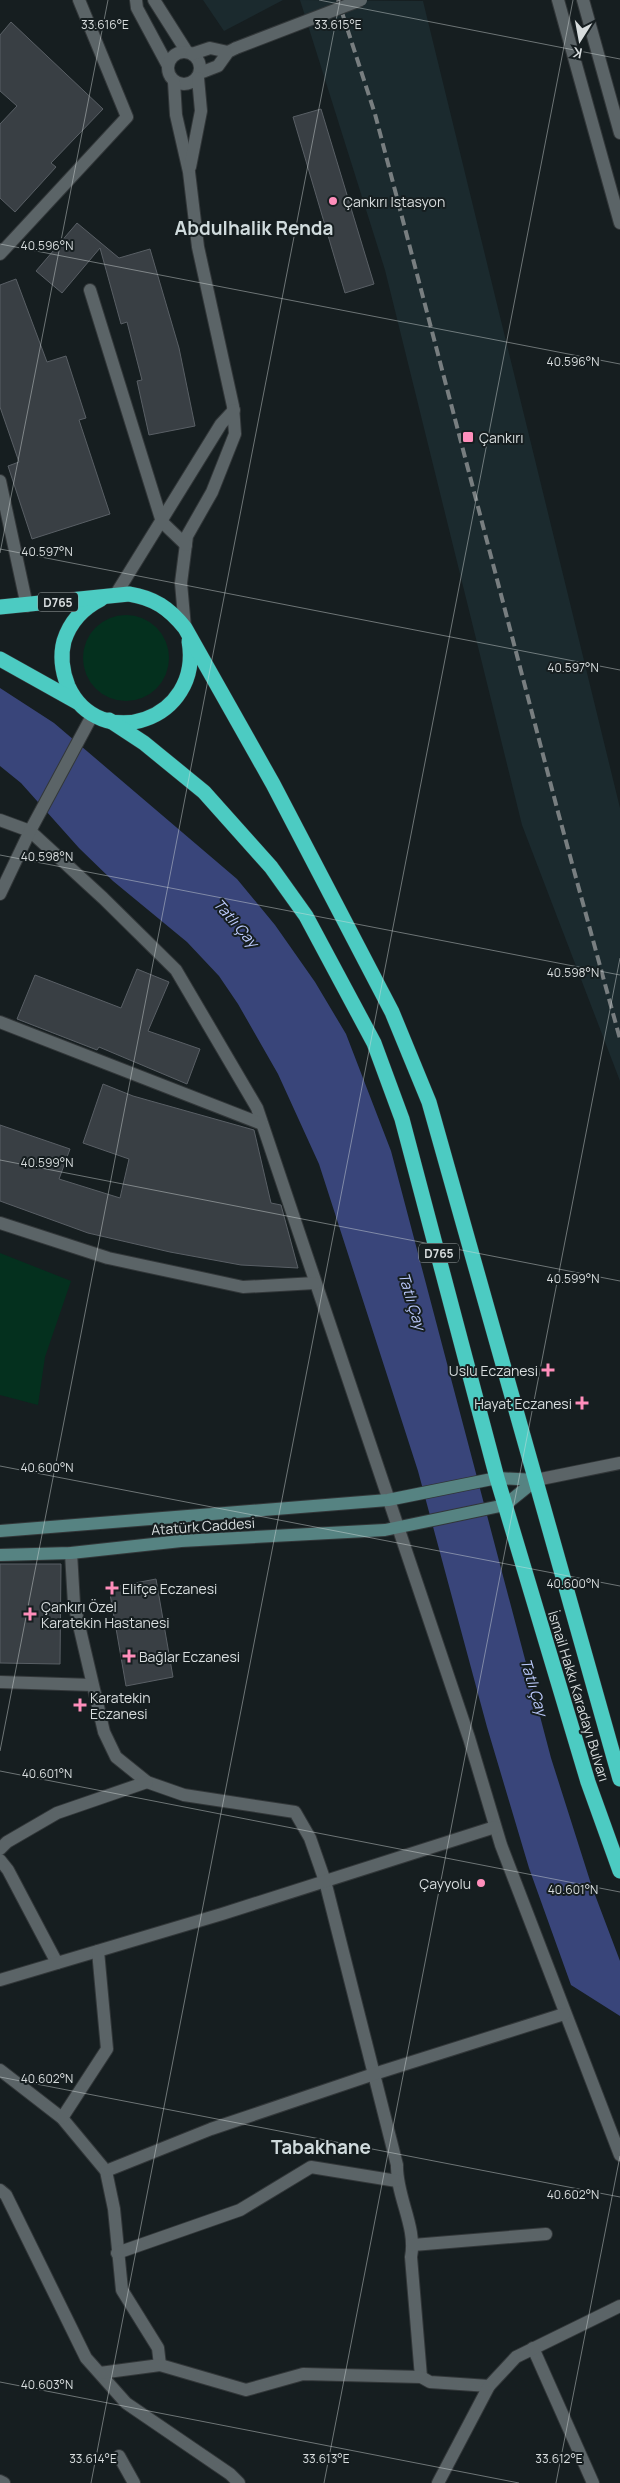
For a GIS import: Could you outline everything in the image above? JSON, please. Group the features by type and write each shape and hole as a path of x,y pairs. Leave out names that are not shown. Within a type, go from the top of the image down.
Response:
{"highway":[{"name":"D765","path":"0,607 27,606 116,594"},
{"path":"116,594 145,596 160,603 185,628 191,660 188,676 182,692 158,715 142,721 125,723 109,720 93,714 71,692 62,663 62,647 67,632 75,619 86,608 99,600 116,594"},
{"name":"D765","path":"185,628 273,784 375,979 392,1012 430,1102 620,1779"},
{"path":"0,659 81,704"},
{"name":"İsmail Hakkı Karadayı Bulvarı","path":"109,720 144,743 204,792 271,867 306,916 374,1043 392,1089 406,1135 505,1505 588,1782 620,1871"}],"main road":[{"name":"Atatürk Caddesi","path":"0,1532 388,1500 497,1478 536,1480"},
{"path":"505,1505 536,1480"},
{"name":"Atatürk Caddesi","path":"0,1555 71,1553 181,1541 376,1531 505,1505"}],"street":[{"path":"0,254 127,117 78,0"},
{"path":"136,0 137,8 167,64 169,77 174,82 186,85 218,66 232,50"},
{"path":"154,0 190,53 199,62 200,111 189,172"},
{"path":"167,64 176,54 210,48 232,50 361,0"},
{"path":"558,0 620,223"},
{"path":"583,0 620,133"},
{"path":"174,82 176,115 189,172 198,247 234,410 235,434 212,492 187,536 181,583 185,628"},
{"path":"90,290 162,522 186,544"},
{"path":"116,594 221,424 234,410"},
{"path":"0,481 27,606"},
{"path":"0,894 30,831 93,714"},
{"path":"0,820 30,831 103,898 176,970 257,1108 388,1500 403,1526 495,1827 564,2014 620,2155"},
{"path":"0,1022 262,1124"},
{"path":"0,1223 108,1258 243,1287 315,1283"},
{"path":"536,1480 620,1464"},
{"path":"71,1553 74,1604 104,1732 116,1757 147,1782 184,1795 295,1812 310,1838 325,1881 397,2165 397,2182 413,2245 411,2257 421,2377"},
{"path":"0,1682 92,1684"},
{"path":"0,1849 7,1842 57,1813 147,1782"},
{"path":"0,1980 495,1827"},
{"path":"0,1860 8,1870 57,1963"},
{"path":"62,2118 107,2050 98,1950"},
{"path":"106,2171 211,2129 374,2074 564,2014"},
{"path":"0,2070 62,2118 106,2171 114,2209 116,2253 122,2290 158,2348 160,2365"},
{"path":"116,2253 240,2210 311,2168 397,2182"},
{"path":"0,2190 6,2195 86,2358 126,2403 230,2474 239,2483"},
{"path":"413,2245 546,2234"},
{"path":"438,2483 489,2386 516,2357 620,2306"},
{"path":"534,2348 593,2483"},
{"path":"100,2373 160,2365 246,2390 303,2374 421,2377 430,2382 489,2386"},
{"path":"119,2456 134,2483"},
{"path":"0,2481 4,2483"}],"shaded area":[{"path":"203,0 283,0 224,31"},
{"path":"300,0 423,1 620,808 620,1081 522,825 385,270"}],"green space":[{"path":"126,615 143,618 157,627 166,641 169,658 166,675 157,689 143,698 126,701 109,698 95,689 86,675 83,658 86,641 95,627 109,618"},
{"path":"0,1253 71,1281 45,1357 38,1405 0,1395"}],"water":[{"name":"Tatlı Çay","path":"0,688 54,723 237,879 275,925 315,982 346,1034 391,1151 551,1758 592,1887 620,1961 620,2016 571,1985 529,1868 487,1727 418,1471 319,1164 278,1074 238,1004 219,976 187,942 113,881 79,848 21,783 0,766"}],"building":[{"path":"11,22 103,109 51,163 56,167 15,212 0,198 0,124 17,106 0,91 0,35"},
{"name":"Çankırı Istasyon","path":"321,109 374,284 345,293 293,117"},
{"path":"77,223 119,258 150,249 179,348 195,426 149,435 137,381 142,380 127,322 121,324 100,248 62,293 36,271"},
{"path":"16,279 47,362 66,356 86,418 79,420 110,514 32,539 8,466 19,462 0,407 0,285"},
{"path":"137,969 169,982 148,1031 200,1049 187,1084 99,1047 97,1050 17,1019 35,975 121,1008"},
{"path":"103,1084 133,1096 254,1130 271,1203 281,1205 298,1268 241,1265 170,1252 88,1233 0,1201 0,1125 70,1149 59,1179 120,1198 129,1159 83,1143"},
{"name":"Çankırı Özel Karatekin Hastanesi","path":"0,1564 61,1564 60,1664 0,1663"},
{"path":"156,1579 173,1677 126,1686 109,1588"}],"railway":[{"path":"338,0 375,114 558,812 620,1039"}],"place":[{"name":"Çankırı Istasyon","path":"333,201"},
{"name":"Çankırı","path":"468,437"},
{"name":"Uslu Eczanesi","path":"548,1370"},
{"name":"Hayat Eczanesi","path":"582,1403"},
{"name":"Elifçe Eczanesi","path":"112,1588"},
{"name":"Çankırı Özel Karatekin Hastanesi","path":"30,1614"},
{"name":"Bağlar Eczanesi","path":"129,1656"},
{"name":"Karatekin Eczanesi","path":"80,1705"},
{"name":"Çayyolu","path":"481,1883"}],"district":[{"name":"Abdulhalik Renda","path":"254,228"},
{"name":"Tabakhane","path":"321,2147"}]}
